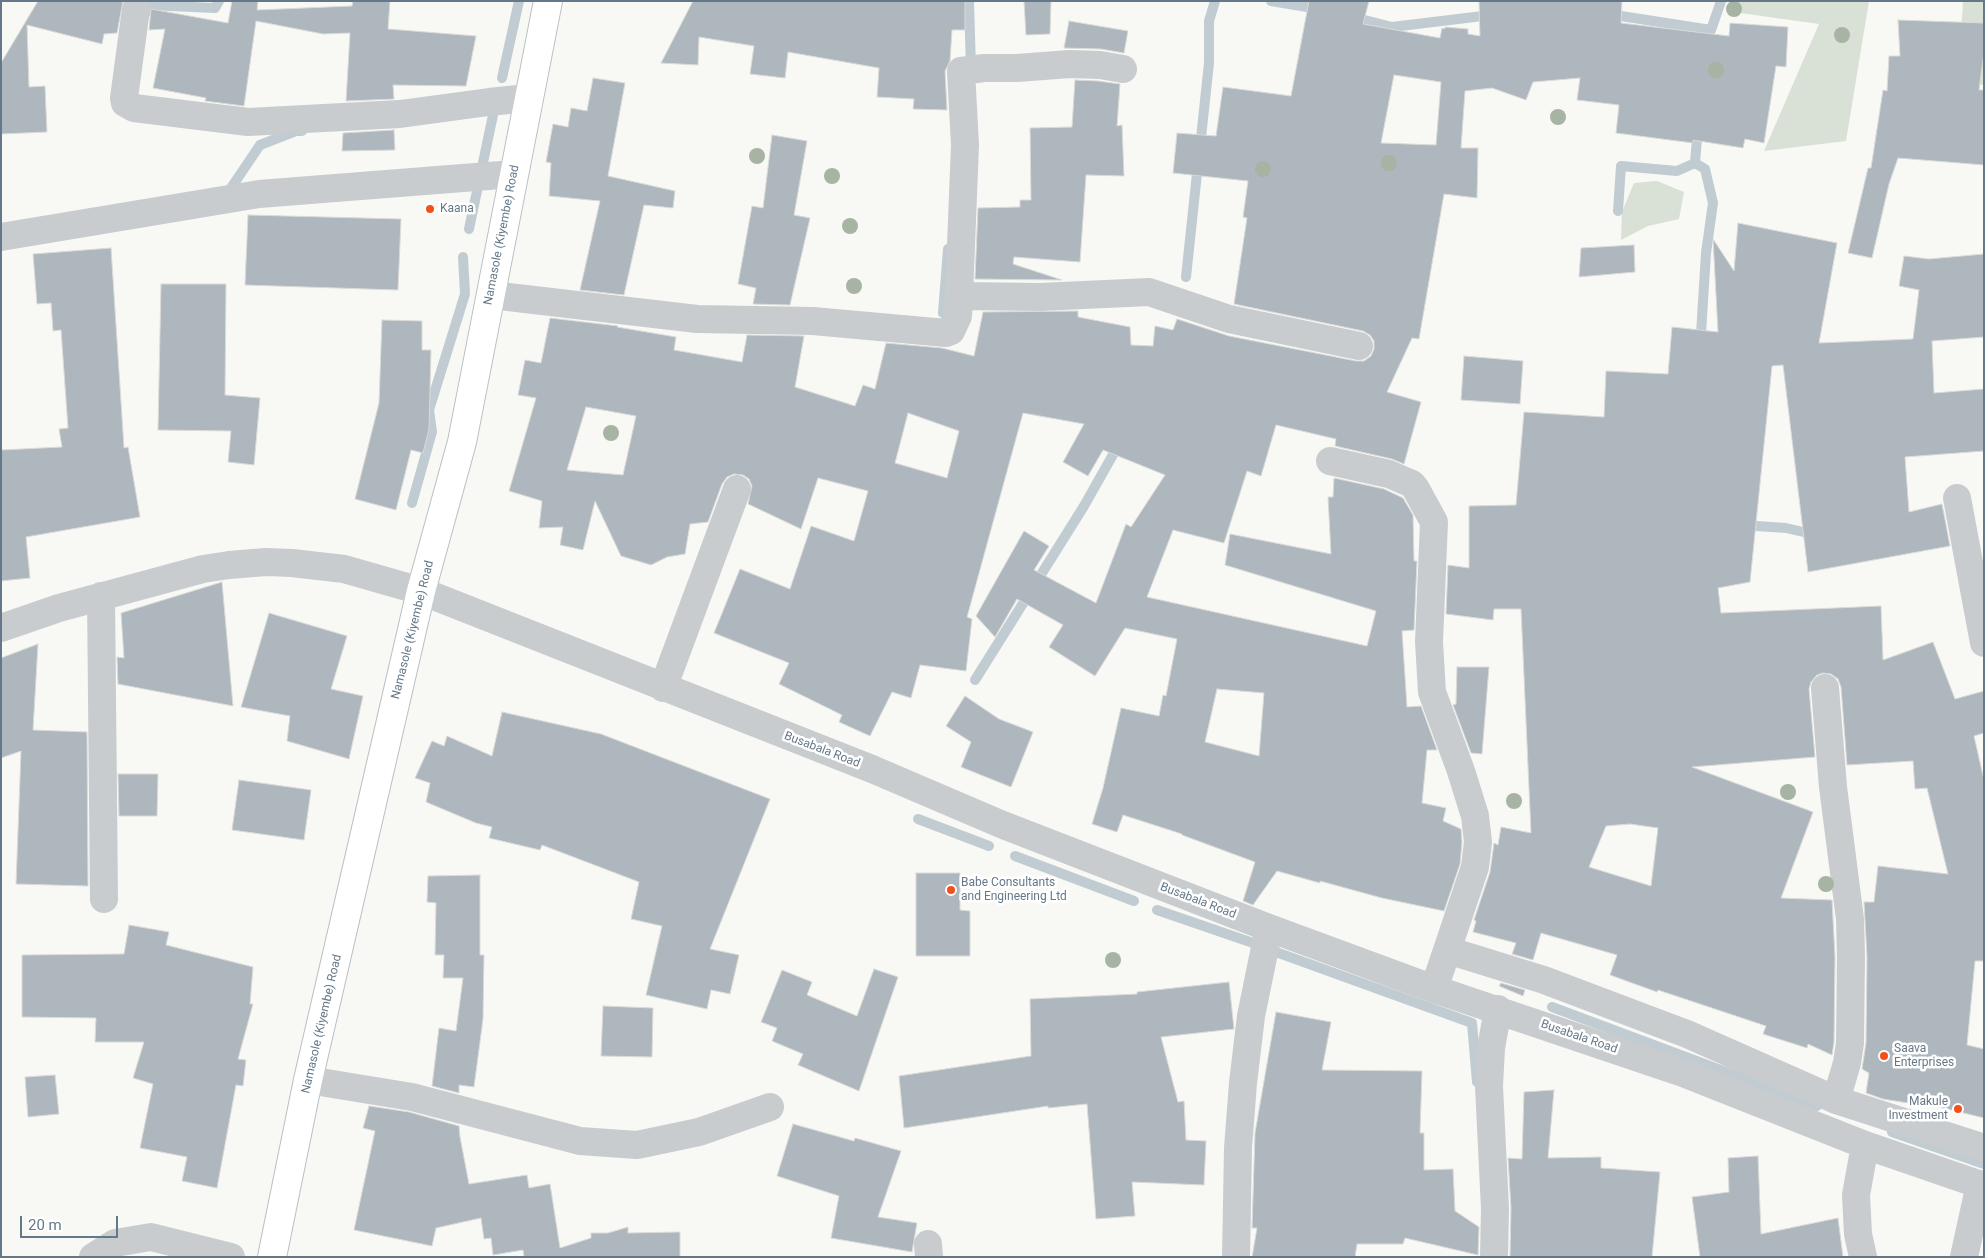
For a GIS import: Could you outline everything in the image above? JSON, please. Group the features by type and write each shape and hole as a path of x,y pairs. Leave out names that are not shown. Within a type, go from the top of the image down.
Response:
{"main road":[{"name":"Namasole (Kiyembe) Road","path":"272,1257 308,1080 421,591 462,442 548,1"}],"street":[{"path":"136,9 124,98 125,103 134,108 248,122 400,114 528,98"},
{"path":"491,296 697,319 812,321 946,333 951,331 958,316 965,145 961,71 984,68 1017,68 1070,64 1100,65 1123,69"},
{"path":"1,237 258,194 514,174"},
{"path":"959,296 1040,297 1149,292 1229,319 1359,346"},
{"path":"1330,460 1389,474 1412,484 1434,522 1429,642 1432,692 1461,771 1474,816 1478,842 1475,867 1434,989"},
{"path":"663,688 738,489"},
{"path":"1957,498 1984,643"},
{"name":"Busabala Road","path":"1,628 101,596 229,565 266,562 344,569 421,591 872,769 1002,825 1269,928 1434,989 1498,1009 1683,1073 1865,1145 1982,1185"},
{"path":"101,596 104,899"},
{"path":"1825,688 1833,787 1850,919 1850,1043 1847,1063 1836,1100"},
{"path":"1236,1257 1238,1148 1243,1083 1251,1016 1269,928"},
{"path":"1447,950 1544,980 1687,1034 1836,1100 1984,1148"},
{"path":"1494,1257 1495,1209 1489,1086 1491,1048 1498,1009"},
{"path":"308,1080 412,1097 580,1141 637,1146 699,1132 770,1107"},
{"path":"1863,1257 1858,1234 1856,1195 1865,1145"},
{"path":"1964,1257 1982,1185"},
{"path":"93,1257 115,1243 151,1237 230,1257"}],"shaded area":[{"path":"1730,1 1869,1 1846,141 1764,151 1819,24 1733,12"},
{"path":"1963,1 1984,1 1984,85 1958,84"},
{"path":"1657,181 1684,192 1679,219 1648,226 1621,240 1622,212 1634,183"}],"building":[{"path":"38,1 123,1 117,33 104,34 102,44 27,25 29,87 45,86 47,132 1,134 1,63"},
{"path":"232,1 258,1 257,10 352,6 353,1 390,1 388,29 476,36 466,86 393,85 394,99 346,101 350,33 323,34 256,21 244,106 205,101 206,98 153,88 165,29 149,30 151,9 228,23"},
{"path":"693,1 965,1 965,30 952,30 950,61 945,71 947,110 913,109 914,99 877,97 879,68 788,52 785,78 750,74 754,46 699,37 698,65 661,63"},
{"path":"1024,1 1051,1 1050,34 1026,35"},
{"path":"1309,1 1369,1 1363,24 1440,38 1442,28 1445,29 1445,27 1468,29 1468,34 1480,36 1479,1 1622,1 1621,23 1729,36 1730,23 1788,27 1786,67 1776,66 1764,143 1745,139 1743,148 1693,140 1693,143 1616,133 1619,105 1577,100 1580,78 1533,82 1526,100 1492,88 1465,91 1461,148 1478,148 1477,198 1444,194 1419,339 1412,338 1387,392 1421,402 1404,464 1392,459 1335,446 1336,439 1276,425 1261,476 1247,471 1224,543 1173,530 1147,597 1367,646 1376,611 1225,565 1230,534 1331,554 1328,497 1333,497 1334,478 1384,489 1403,498 1413,515 1414,561 1417,561 1414,630 1402,631 1407,707 1421,706 1437,750 1427,750 1422,803 1446,808 1443,821 1461,829 1460,864 1444,911 1382,898 1277,871 1253,905 1243,901 1255,862 1182,834 1123,815 1117,832 1092,824 1103,788 1121,708 1159,716 1163,695 1166,696 1177,639 1125,628 1095,676 1049,647 1063,625 1017,599 995,637 976,616 1024,531 1049,546 1034,570 1096,603 1126,524 1131,527 1165,475 1103,450 1088,476 1063,462 1084,424 1023,413 967,617 972,619 966,671 920,665 911,698 892,692 870,736 839,722 842,715 779,684 789,663 714,633 740,569 790,589 811,526 854,541 868,491 818,478 801,529 748,504 752,486 749,479 743,475 734,474 727,477 722,484 708,522 690,524 685,554 667,557 651,565 621,556 595,501 583,550 560,545 563,527 539,528 542,501 509,491 536,398 518,395 525,360 541,363 550,318 618,326 676,337 674,350 742,362 747,335 804,336 795,387 855,406 863,385 875,389 886,343 942,348 974,356 983,312 1078,311 1078,317 1130,327 1131,345 1153,346 1155,326 1173,330 1177,319 1229,336 1364,361 1371,356 1374,349 1374,341 1370,335 1363,331 1234,304 1247,218 1243,217 1248,181 1173,173 1177,133 1216,136 1223,87 1291,96","holes":["1394,75 1441,82 1436,145 1381,143","586,407 636,416 623,475 567,470","908,413 959,431 947,478 895,463","1217,689 1264,693 1259,756 1205,742"]},
{"path":"1898,20 1984,23 1984,52 1979,90 1984,90 1984,165 1898,158 1889,184 1872,258 1848,253 1868,168 1871,168 1883,90 1887,91 1889,56 1900,56"},
{"path":"1069,21 1128,31 1124,53 1101,49 1064,48"},
{"path":"593,78 625,83 608,176 675,191 673,208 644,205 624,295 580,290 600,201 549,196 551,163 546,162 553,124 568,127 571,108 587,111"},
{"path":"1075,80 1120,84 1117,126 1122,125 1124,176 1086,175 1080,262 1014,257 1013,264 1062,280 975,279 978,208 1020,207 1020,200 1031,200 1030,128 1072,127"},
{"path":"394,130 395,150 342,151 343,133"},
{"path":"772,135 807,141 794,215 810,218 790,305 753,304 756,288 738,284 752,206 763,208"},
{"path":"248,215 401,219 398,290 245,285"},
{"path":"1738,223 1837,243 1819,343 1913,339 1919,290 1899,286 1904,256 1929,259 1984,254 1984,337 1932,341 1934,393 1984,389 1984,451 1905,457 1909,512 1942,504 1950,546 1808,572 1783,365 1772,366 1750,582 1718,588 1721,613 1881,606 1883,660 1933,642 1955,699 1984,691 1984,733 1974,736 1984,780 1984,961 1975,961 1967,1045 1984,1049 1984,1118 1915,1101 1914,1104 1883,1099 1866,1093 1869,1073 1862,1069 1866,1043 1867,957 1864,902 1874,902 1878,866 1948,874 1927,788 1915,789 1913,761 1847,765 1841,687 1838,679 1831,674 1823,673 1817,675 1811,682 1809,689 1815,757 1692,767 1813,812 1781,898 1832,900 1835,957 1834,1042 1832,1055 1808,1044 1807,1048 1763,1034 1766,1026 1658,990 1657,992 1610,975 1617,955 1541,933 1533,960 1512,954 1516,943 1473,932 1476,921 1474,920 1490,872 1494,843 1498,845 1501,827 1531,833 1521,609 1494,609 1493,620 1446,614 1448,565 1469,568 1469,506 1516,505 1524,412 1604,417 1606,371 1668,374 1672,327 1718,332 1713,239 1734,271","holes":["1630,824 1658,828 1651,886 1589,867 1606,826"]},
{"path":"1634,245 1635,272 1579,277 1581,248"},
{"path":"111,248 124,448 128,447 140,517 26,537 30,578 1,581 1,450 62,447 59,429 68,428 61,330 53,331 51,303 37,304 33,254"},
{"path":"161,284 226,284 225,395 260,398 254,465 228,462 231,431 158,430"},
{"path":"382,320 422,321 422,350 431,350 429,429 423,453 411,450 396,510 355,499 379,403"},
{"path":"1464,356 1523,361 1520,404 1461,400"},
{"path":"222,582 233,706 118,684 117,657 124,658 121,613"},
{"path":"269,613 347,636 331,689 363,696 349,759 287,741 290,716 241,707"},
{"path":"38,644 33,730 87,732 88,886 16,884 21,751 1,758 1,658"},
{"path":"1457,667 1489,667 1482,754 1471,753 1453,705 1456,704"},
{"path":"965,696 999,719 1033,732 1011,787 961,767 971,742 946,726"},
{"path":"502,712 601,734 770,799 710,949 739,955 730,994 711,990 707,1009 646,995 662,926 631,919 639,882 542,845 540,850 489,838 492,827 476,823 426,802 430,783 415,778 432,741 444,746 447,736 492,756"},
{"path":"118,774 158,774 157,816 119,816"},
{"path":"239,780 311,790 304,840 232,830"},
{"path":"916,873 960,873 960,910 970,911 970,956 916,956"},
{"path":"480,875 480,955 484,955 483,1019 474,1087 459,1085 459,1093 432,1086 439,1028 456,1031 463,978 443,978 444,955 435,955 436,903 427,902 428,876"},
{"path":"129,925 169,932 166,945 253,967 250,1004 253,1004 238,1059 246,1060 243,1086 236,1085 217,1188 182,1181 187,1157 140,1148 153,1084 133,1078 144,1042 95,1042 96,1018 22,1017 22,955 124,954"},
{"path":"874,969 898,977 859,1091 798,1065 803,1054 772,1041 777,1028 761,1022 782,970 812,982 807,995 857,1016"},
{"path":"1229,982 1234,1029 1161,1037 1178,1102 1184,1101 1186,1140 1206,1141 1204,1185 1132,1182 1135,1216 1096,1219 1087,1104 1048,1108 1048,1106 904,1128 899,1076 1031,1056 1030,999 1137,994 1137,992"},
{"path":"1501,983 1525,990 1523,996 1499,986"},
{"path":"603,1006 653,1008 652,1057 601,1056"},
{"path":"1276,1012 1331,1022 1322,1070 1422,1071 1420,1133 1424,1133 1424,1170 1453,1169 1455,1211 1479,1227 1478,1255 1405,1238 1403,1244 1357,1244 1355,1257 1252,1257 1257,1228 1252,1228 1255,1133"},
{"path":"55,1075 59,1114 28,1117 25,1077"},
{"path":"1554,1090 1548,1158 1601,1157 1601,1168 1660,1172 1652,1257 1510,1257 1511,1208 1508,1158 1522,1159 1524,1092"},
{"path":"369,1106 409,1112 459,1126 469,1184 527,1175 529,1188 550,1184 560,1248 591,1238 591,1233 608,1233 628,1227 628,1233 680,1232 680,1257 524,1257 523,1250 493,1255 491,1238 484,1239 481,1218 436,1228 432,1246 354,1230 375,1131 363,1128"},
{"path":"793,1124 854,1141 855,1138 901,1151 878,1217 917,1223 912,1252 831,1238 839,1196 777,1176"},
{"path":"1758,1156 1761,1234 1838,1218 1843,1257 1700,1257 1692,1197 1729,1192 1728,1158"}],"waterway":[{"path":"145,15 147,5 215,8 219,1"},
{"path":"502,78 519,1"},
{"path":"969,1 971,69"},
{"path":"1200,147 1209,63 1209,21 1215,1"},
{"path":"1271,1 1319,9"},
{"path":"1608,14 1711,30 1721,1"},
{"path":"1353,17 1392,27 1491,15"},
{"path":"469,229 493,115"},
{"path":"1618,211 1621,166 1677,171 1695,163 1698,127"},
{"path":"231,188 260,145 296,131 302,131"},
{"path":"1695,163 1705,169 1713,203 1706,253 1701,334 1697,342"},
{"path":"1186,277 1198,164"},
{"path":"943,313 948,249"},
{"path":"412,503 432,432 429,410 465,294 463,257"},
{"path":"975,680 1084,506 1119,444"},
{"path":"1742,525 1786,528 1812,534 1816,533"},
{"path":"918,819 989,846"},
{"path":"1015,856 1134,901"},
{"path":"1157,910 1256,944"},
{"path":"1276,952 1472,1023 1477,1082"},
{"path":"1552,1007 1817,1106"},
{"path":"1892,1132 1984,1164"}],"place":[{"name":"Kaana","path":"430,209"},
{"name":"Babe Consultants and Engineering Ltd","path":"951,890"},
{"name":"Saava Enterprises","path":"1884,1056"},
{"name":"Makule Investment","path":"1958,1109"}]}
